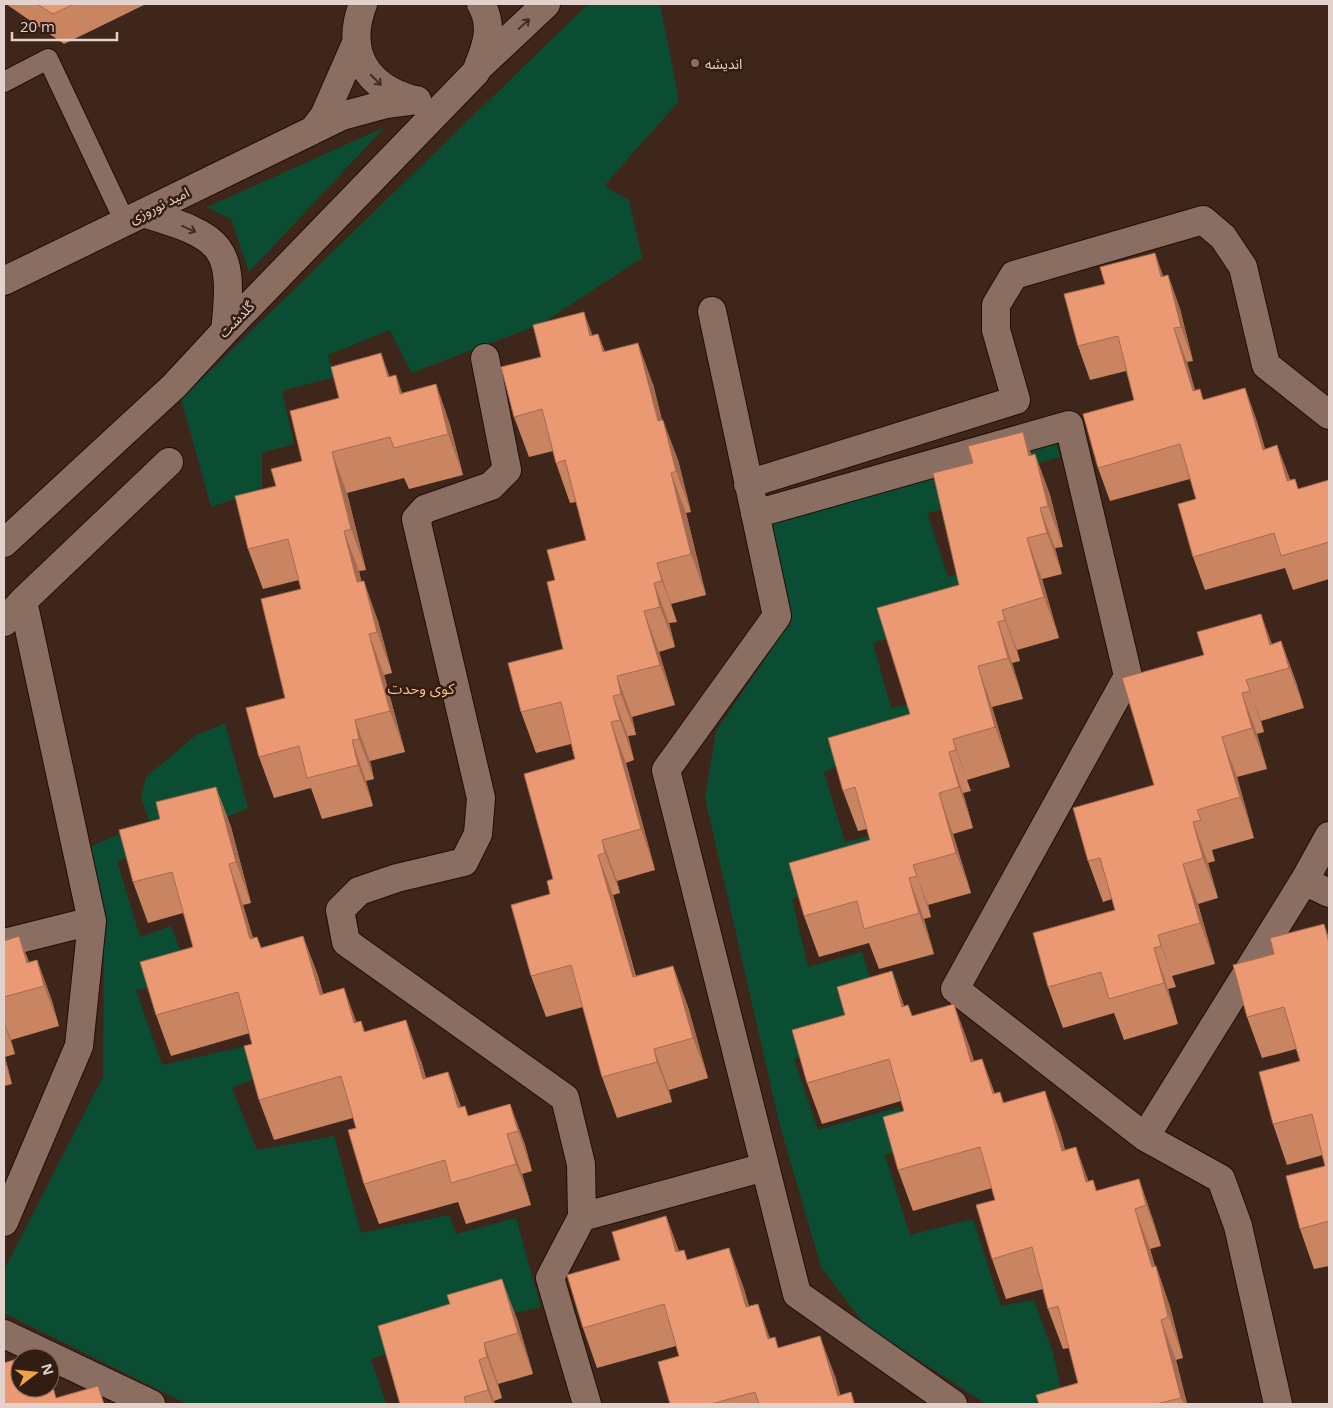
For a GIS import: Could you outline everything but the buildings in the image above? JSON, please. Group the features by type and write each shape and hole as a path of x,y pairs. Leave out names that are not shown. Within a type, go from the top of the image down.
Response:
{"street":[{"path":"362,4 356,22 356,43 362,64 376,82 395,95 417,100"},
{"path":"469,79 486,52 488,29 481,4"},
{"name":"گلدشت","path":"4,543 174,386 469,79 546,4"},
{"path":"314,130 324,116 356,43"},
{"name":"امید نوروزی","path":"4,281 342,116 367,108 440,98 469,79"},
{"path":"134,218 190,228 206,237 217,248 225,260 228,275 229,297 225,331"},
{"path":"748,484 1016,400 996,330 996,305 1014,275 1203,220 1223,237 1243,267 1266,365 1329,415"},
{"path":"712,311 776,616 666,770 797,1294 953,1404"},
{"path":"485,358 507,470 491,486 424,509 416,519 481,798 478,834 464,862 397,878 359,890 340,910 346,942 565,1098 582,1164 582,1216 550,1278 587,1404"},
{"path":"755,514 1069,425 1128,676 955,989 1144,1137 1221,1179 1238,1226 1278,1404"},
{"path":"4,622 23,601 169,462"},
{"path":"4,1222 79,1046 92,921 23,601"},
{"path":"1144,1137 1304,881 1329,836"},
{"path":"1304,881 1329,893"},
{"path":"4,943 92,921"},
{"path":"582,1216 765,1167"},
{"path":"4,1334 150,1404"}],"lane":[{"path":"4,82 48,59 134,218"}],"green space":[{"path":"588,4 660,4 679,101 604,186 629,200 642,258 541,324 411,373 390,330 328,355 334,377 282,391 294,444 262,453 262,490 211,507 181,399"},
{"path":"385,127 249,272 231,219 207,207"},
{"path":"1055,439 1060,457 971,482 978,501 927,513 948,577 991,566 958,619 873,643 891,708 945,697 853,758 824,772 845,842 896,829 821,888 792,899 808,967 862,952 870,977 894,973 902,1002 835,1045 794,1059 818,1130 899,1107 916,1145 885,1155 910,1235 973,1219 1001,1306 1034,1300 1053,1353 1061,1389 1119,1404 986,1404 865,1325 821,1267 780,1126 705,798 716,731 791,621 766,519"},
{"path":"225,723 248,808 156,848 117,861 140,937 171,926 191,980 136,990 162,1065 247,1046 257,1078 232,1088 257,1150 334,1136 361,1233 449,1215 456,1234 516,1218 541,1307 460,1325 434,1341 371,1359 386,1404 187,1404 4,1313 4,1270 103,1077 104,931 85,849 149,821 141,797 146,777 195,736"}],"place":[{"name":"اندیشه","path":"695,63"}],"district":[{"name":"کوی وحدت","path":"421,688"}]}
